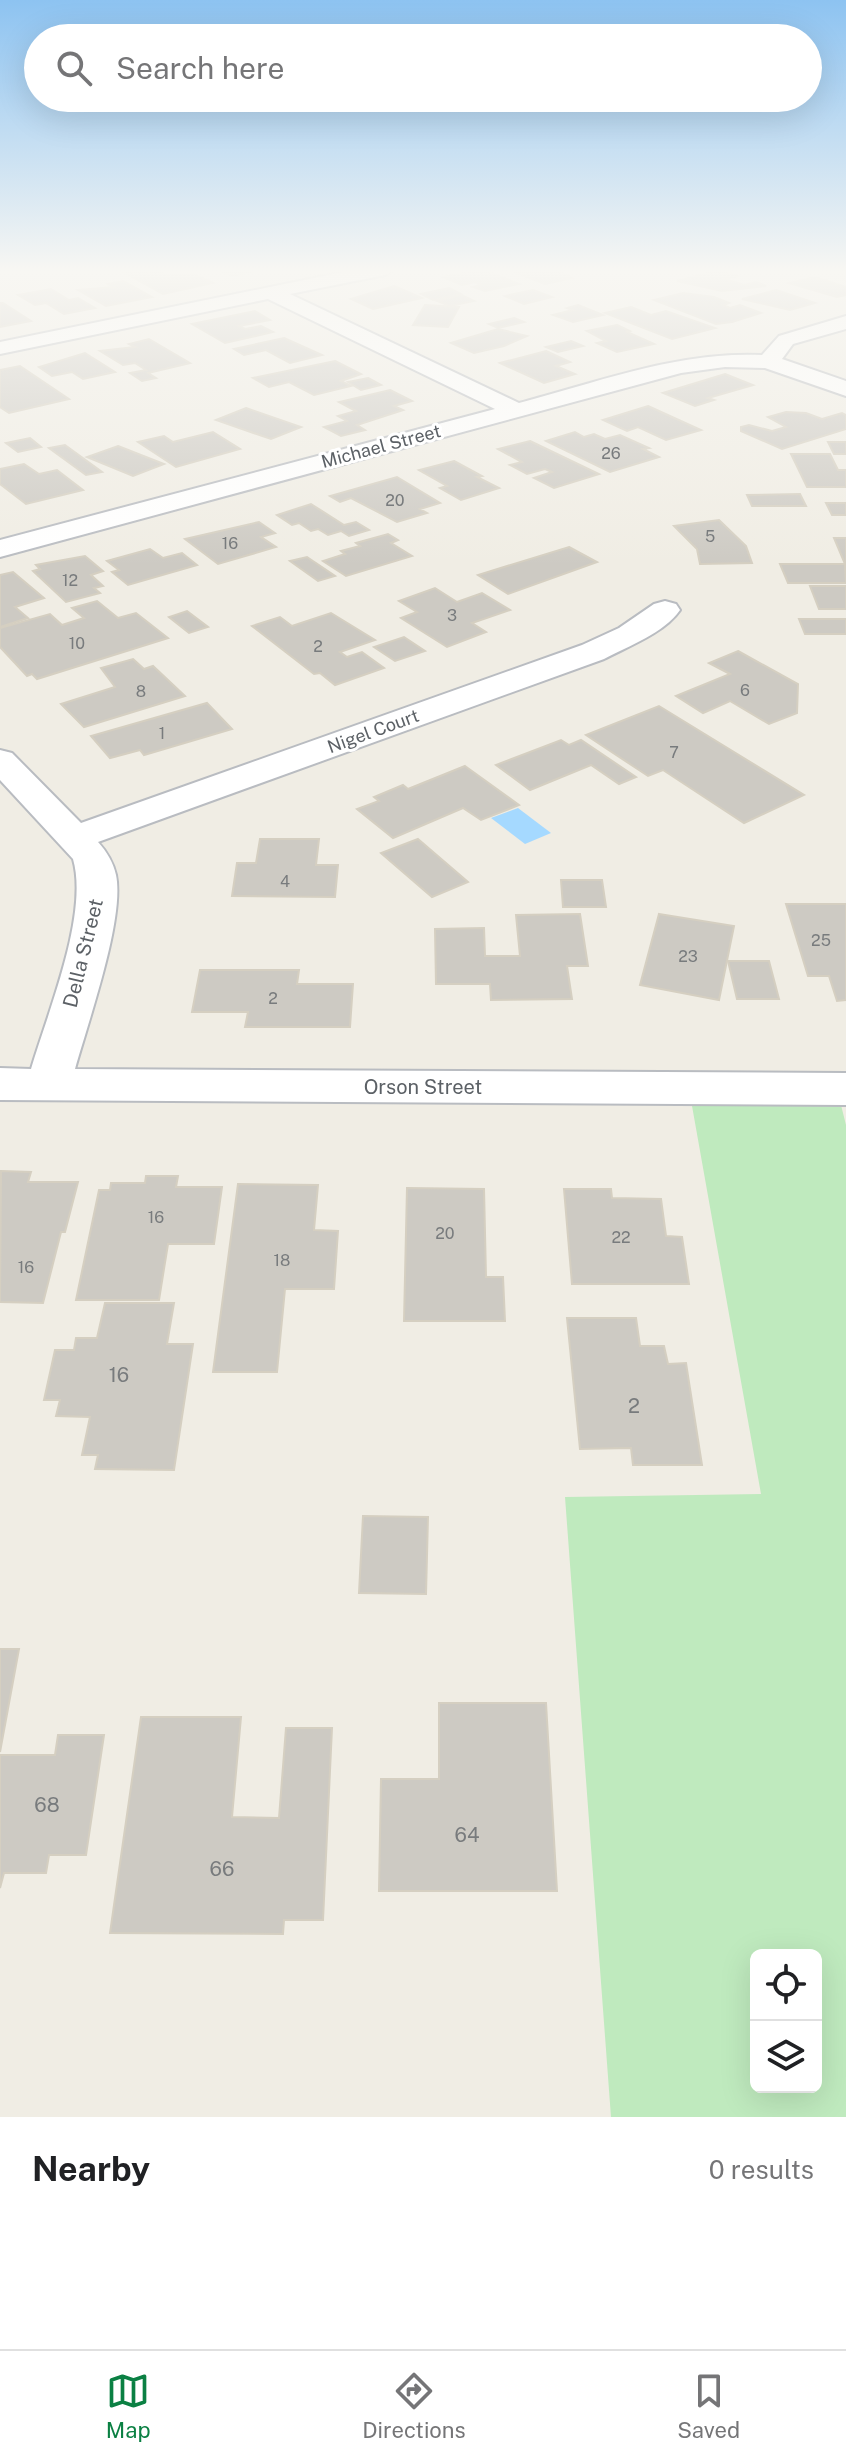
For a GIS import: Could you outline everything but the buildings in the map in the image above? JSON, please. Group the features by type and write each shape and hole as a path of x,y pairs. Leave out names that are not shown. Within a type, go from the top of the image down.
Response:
{"street":[{"path":"427,368 515,410"},
{"name":"Michael Street","path":"0,549 675,368"},
{"name":"Michael Street","path":"785,368 846,389"},
{"name":"Nigel Court","path":"75,838 593,652 630,634 665,610"},
{"name":"Della Street","path":"0,760 75,838 95,866 99,899 49,1084"},
{"name":"Orson Street","path":"0,1084 846,1089"}],"green space":[{"path":"689,1089 837,1089 846,1125 846,2117 611,2117 565,1497 761,1494"}],"water":[{"path":"518,808 551,833 525,844 491,818"}]}
